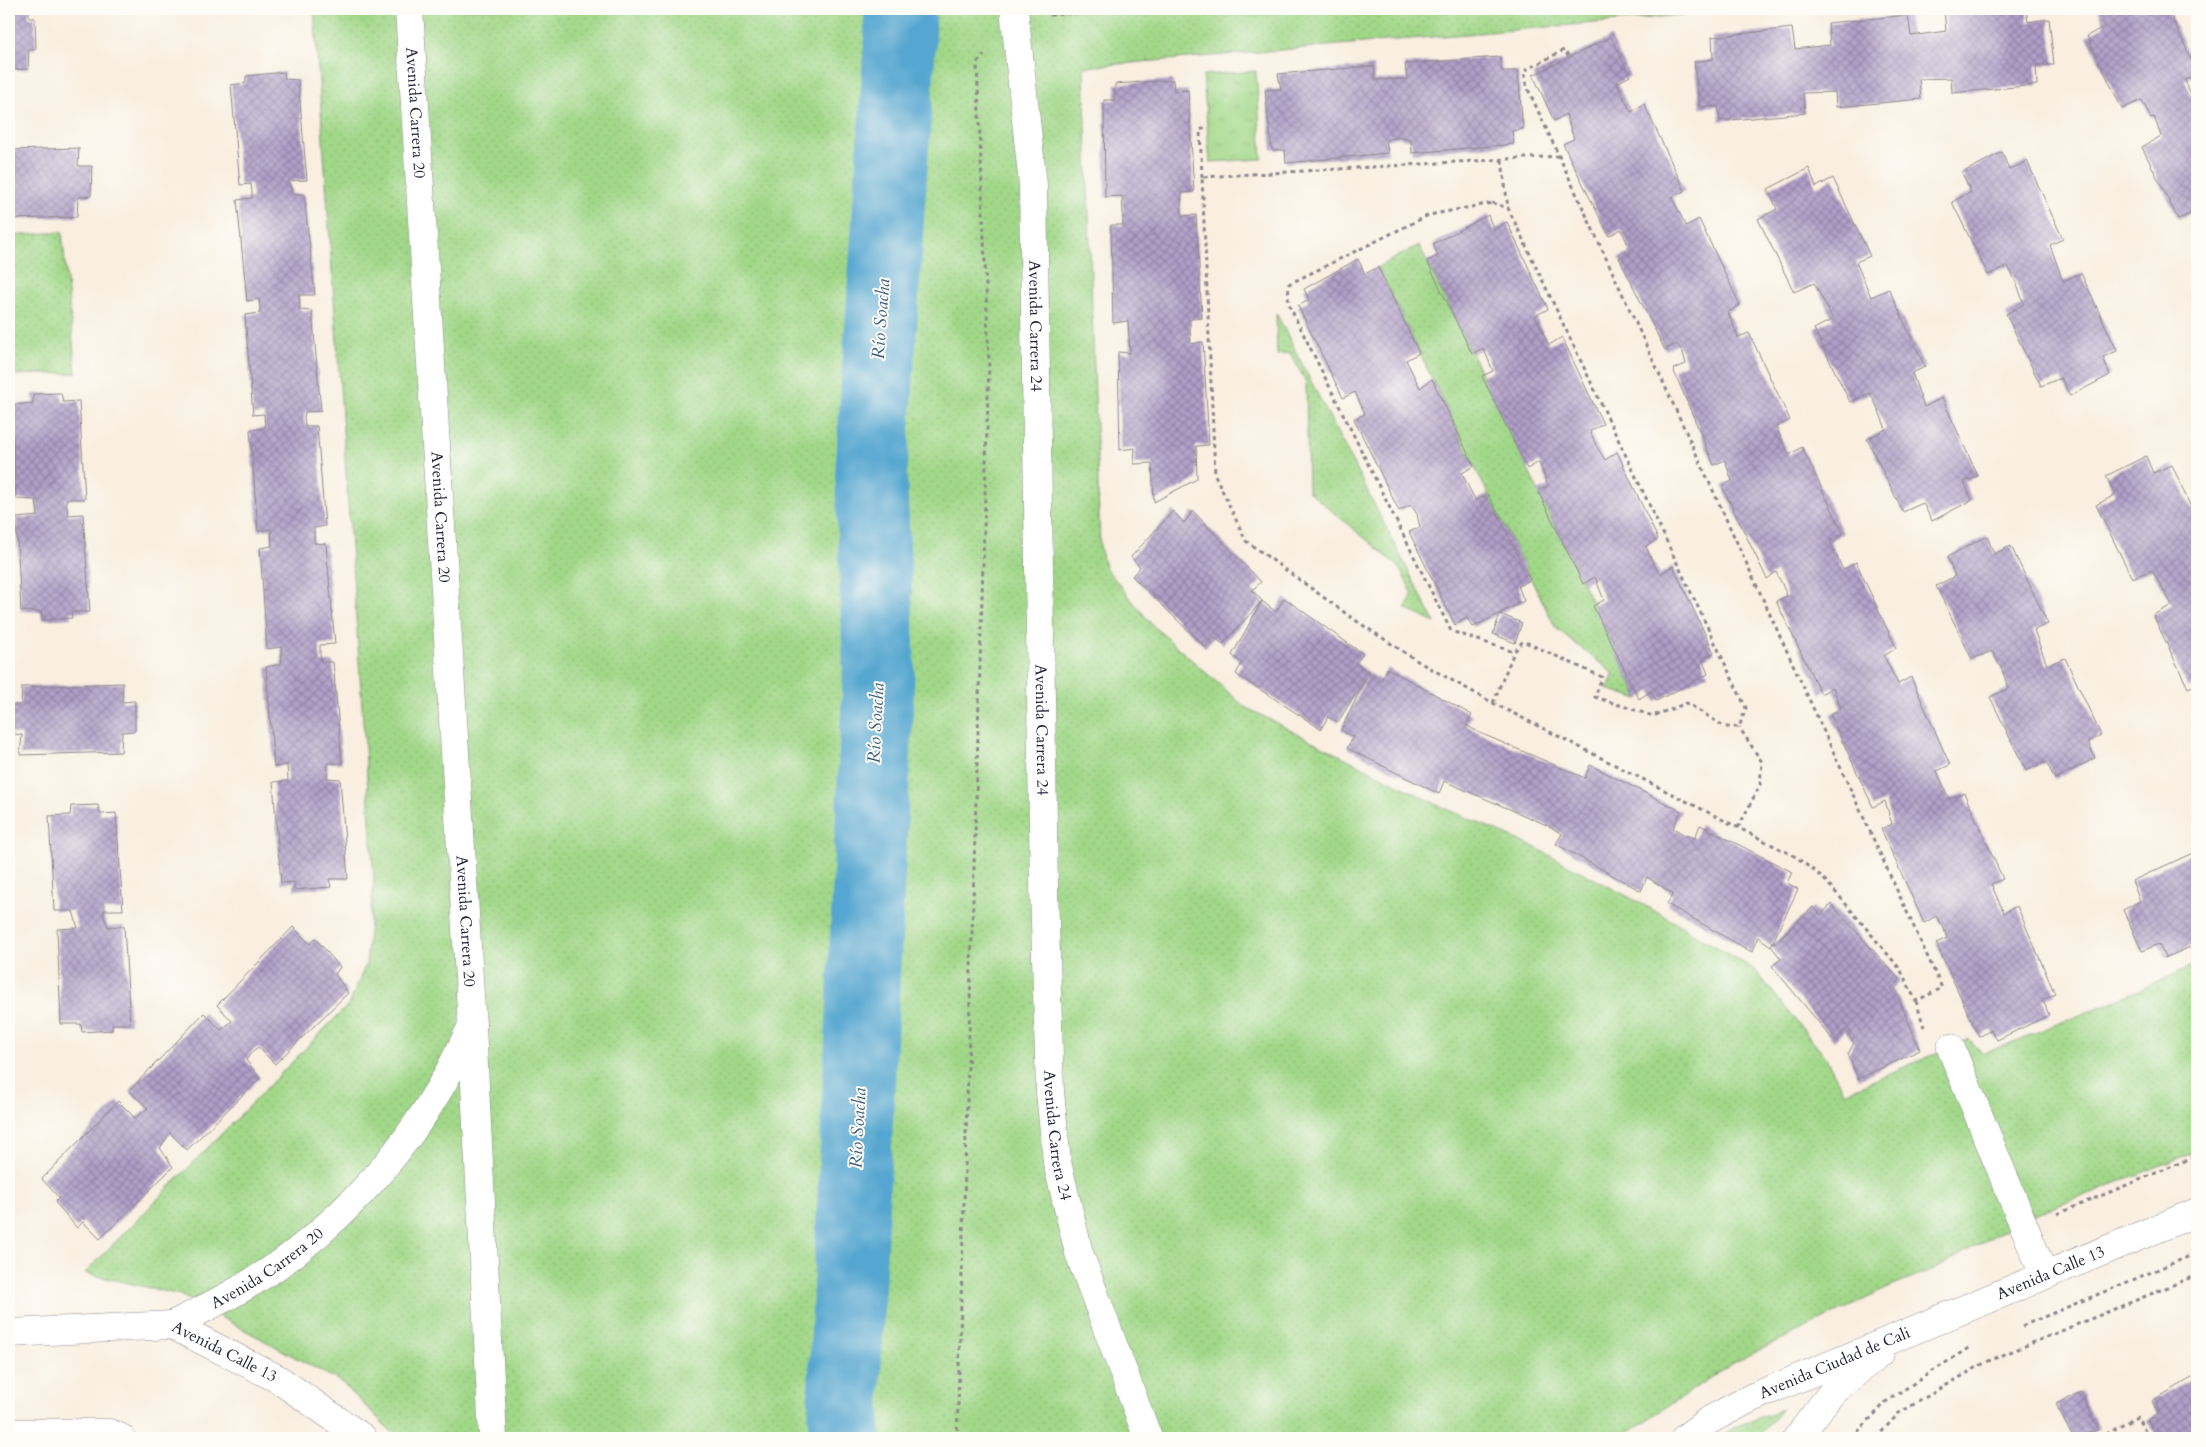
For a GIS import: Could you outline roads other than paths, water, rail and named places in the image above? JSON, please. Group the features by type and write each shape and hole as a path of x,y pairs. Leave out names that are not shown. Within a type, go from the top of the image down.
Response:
{"street":[{"name":"Avenida Carrera 20","path":"409,9 472,1026 493,1438"},
{"name":"Avenida Carrera 24","path":"1014,13 1033,185 1044,878 1050,1092 1057,1162 1079,1253 1148,1438"},
{"name":"Avenida Carrera 20","path":"172,1325 236,1293 288,1257 350,1204 398,1150 438,1090 472,1026"},
{"path":"1950,1048 2044,1274"},
{"name":"Avenida Calle 13","path":"1904,1332 2197,1212"},
{"name":"Avenida Calle 13","path":"9,1333 172,1325 278,1379 363,1438"},
{"name":"Avenida Ciudad de Cali","path":"1685,1438 1708,1421 1751,1398 1904,1332"},
{"name":"Avenida Ciudad de Cali","path":"1797,1438 1833,1392 1904,1332"},
{"path":"9,1433 109,1433 121,1438"}],"waterway":[{"name":"Río Soacha","path":"845,1438 844,1391 879,668 871,474 900,43 900,9"}]}
